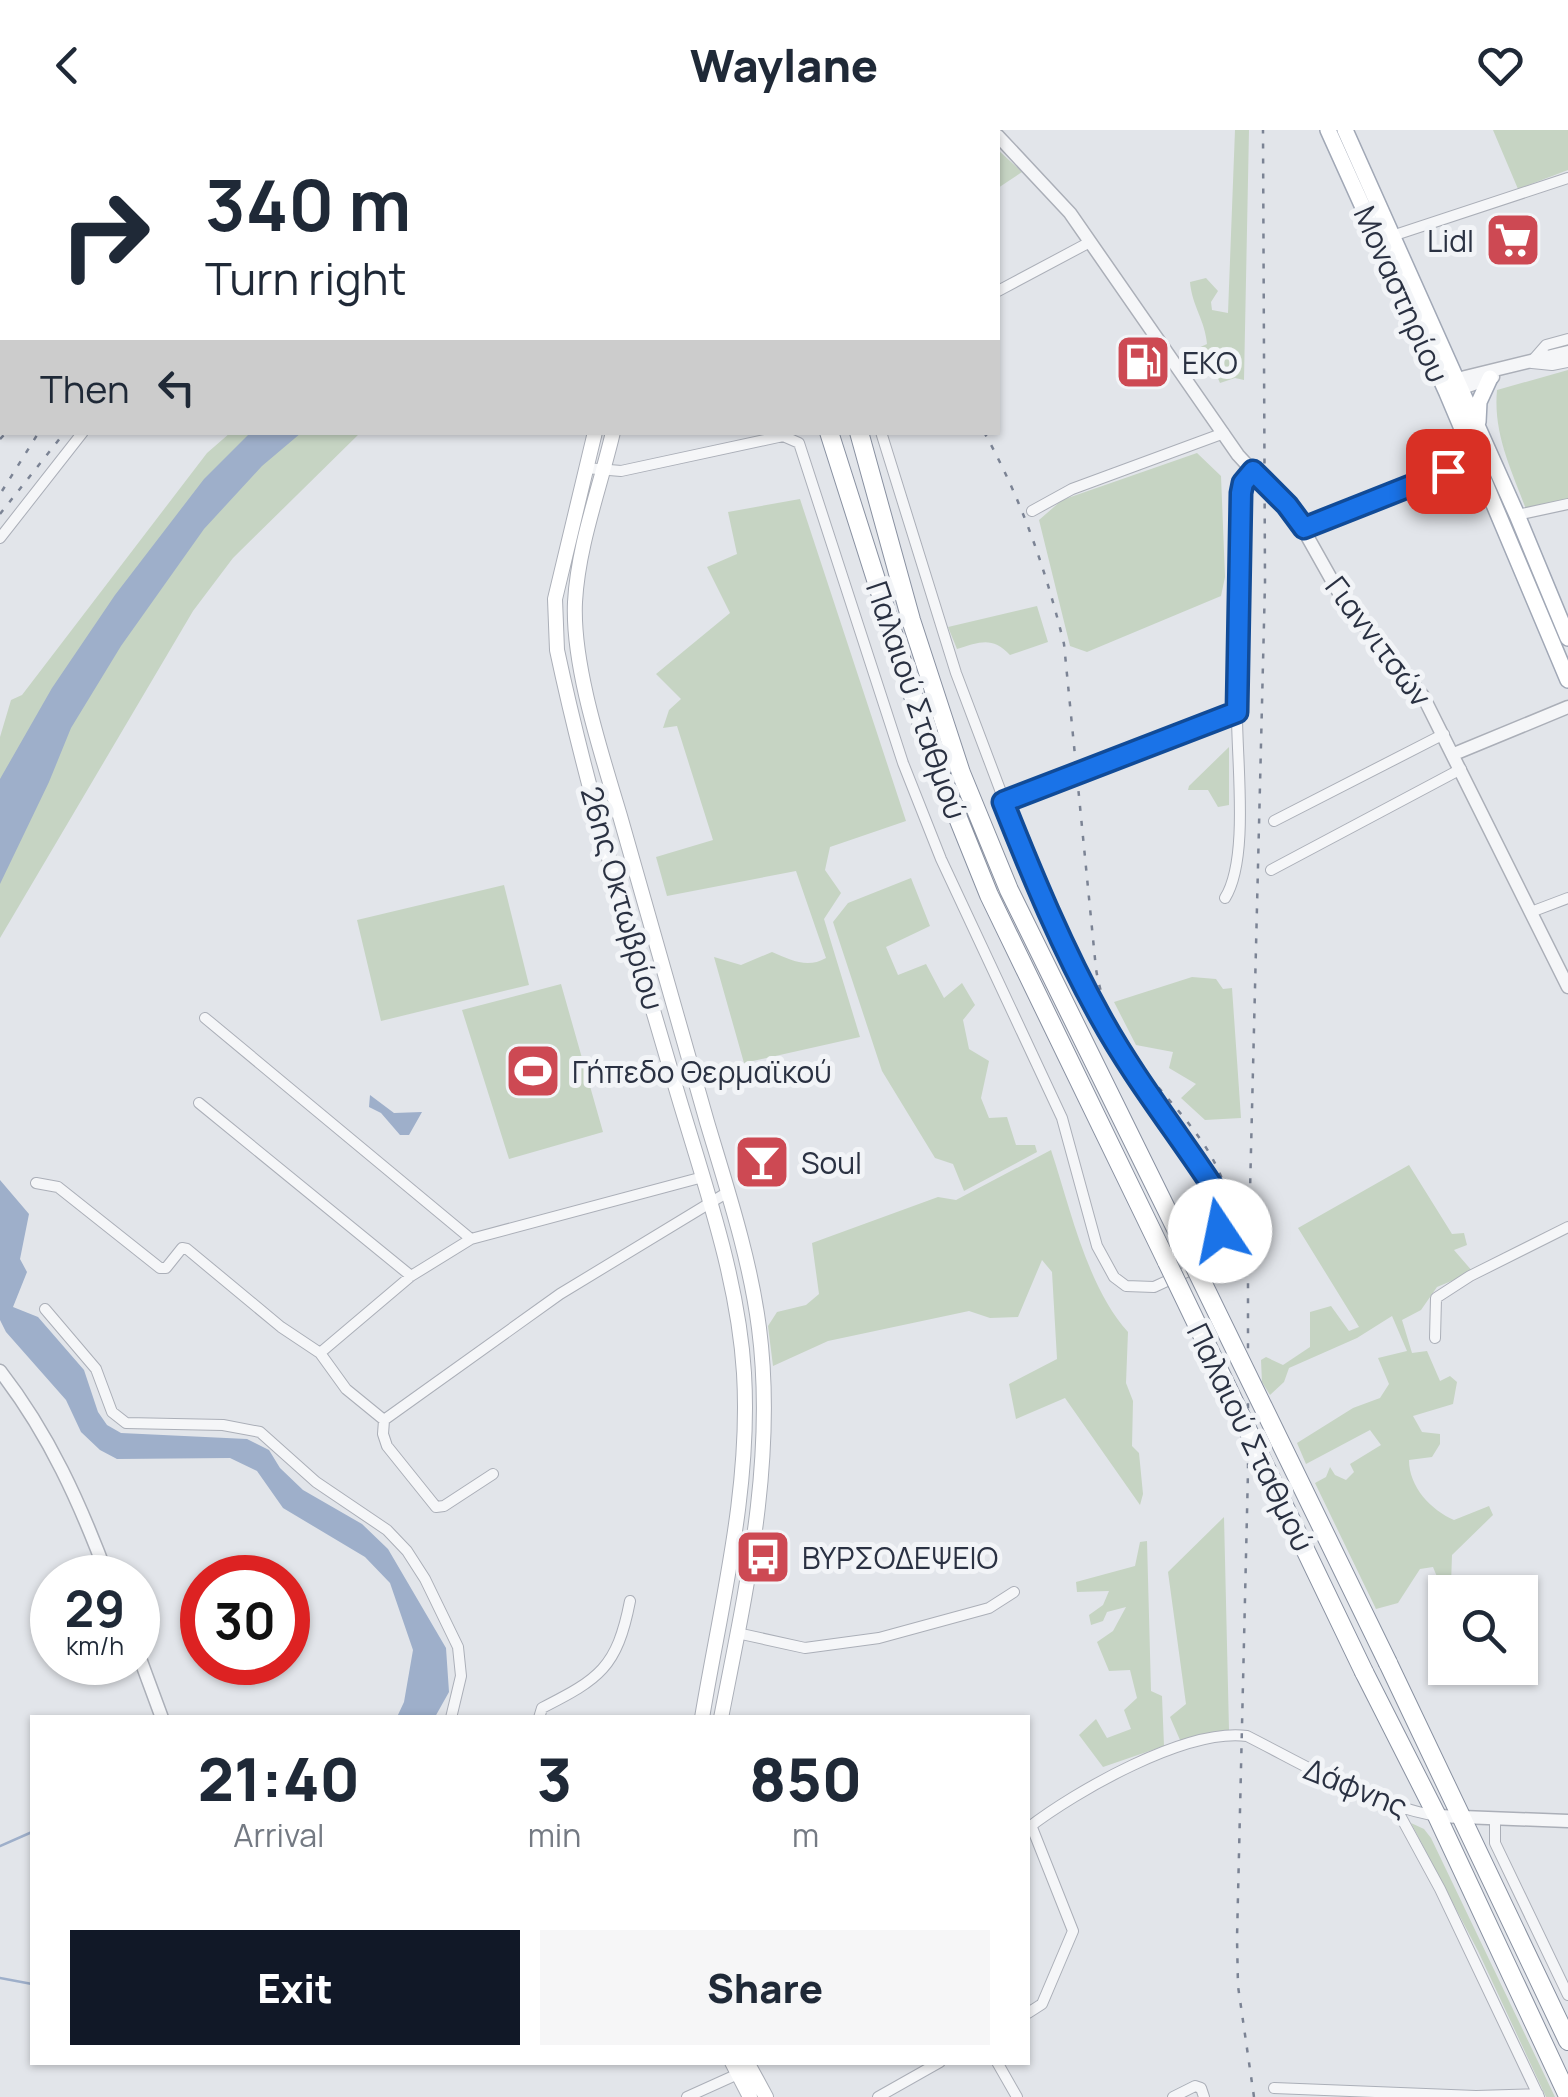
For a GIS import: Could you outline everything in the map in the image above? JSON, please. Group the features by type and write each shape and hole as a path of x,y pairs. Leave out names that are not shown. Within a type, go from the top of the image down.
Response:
{"highway":[{"name":"Παλαιού Σταθμού","path":"830,435 923,729 989,895 1364,1672 1438,1816 1568,2096"},
{"name":"Παλαιού Σταθμού","path":"860,435 911,620 961,773 1009,890 1388,1662 1568,2041"}],"main road":[{"name":"Μοναστηρίου","path":"1328,130 1452,386 1480,431 1562,607 1568,638"},
{"name":"Μοναστηρίου","path":"1346,130 1452,386 1474,460 1568,680"},
{"path":"1480,431 1478,404 1490,378"},
{"name":"26ης Οκτωβρίου","path":"594,435 555,599 557,650 736,1304 745,1415 736,1522 703,1715"},
{"name":"26ης Οκτωβρίου","path":"612,435 575,600 579,658 609,779 728,1192 759,1325 764,1386 762,1467 722,1715"},
{"path":"739,2066 750,2097"},
{"path":"739,2066 766,2097"}],"street":[{"name":"Γιαννιτσών","path":"1000,139 1055,195 1224,433 1304,528 1339,595 1423,696 1568,987"},
{"path":"1392,236 1568,178"},
{"path":"1000,290 1090,242"},
{"path":"1531,362 1545,346 1568,339"},
{"path":"1452,386 1568,352"},
{"path":"1531,362 1568,362"},
{"path":"1452,386 1490,378 1509,368"},
{"path":"1032,511 1072,489 1224,433"},
{"path":"0,538 80,435"},
{"path":"586,468 621,471 783,436 799,443 903,763 941,859 1062,1118 1097,1246 1120,1282 1140,1289 1154,1287 1208,1262 1220,1231 1220,1205 1215,1190 1099,1016 1030,869 956,673 882,435"},
{"path":"1304,528 1474,460"},
{"path":"1225,898 1235,880 1239,831 1241,493 1243,483 1253,471"},
{"path":"1517,516 1568,504"},
{"path":"1454,754 1568,707"},
{"path":"1003,802 1237,712"},
{"path":"1274,821 1444,734"},
{"path":"1271,870 1460,769"},
{"path":"1530,912 1568,898"},
{"path":"204,1018 470,1239"},
{"path":"199,1102 411,1276"},
{"path":"320,1352 411,1276 470,1239 702,1177"},
{"path":"36,1183 58,1187 160,1268 166,1268 182,1248 187,1248 281,1327 320,1352 346,1390 384,1420"},
{"path":"493,1474 444,1506 436,1507 387,1446 382,1434 384,1420 560,1294 728,1192"},
{"path":"1435,1338 1436,1298 1470,1276 1568,1227"},
{"path":"45,1309 96,1369 112,1412 126,1424 223,1424 260,1432 316,1482 360,1509 398,1540 426,1579 458,1647 462,1676 451,1715"},
{"path":"0,1371 43,1430 98,1555"},
{"path":"737,1632 804,1648 880,1638 990,1608 1014,1592"},
{"path":"540,1715 542,1708 590,1684 599,1674 621,1638 630,1601"},
{"path":"150,1685 161,1715"},
{"name":"Δάφνης","path":"1030,1825 1122,1768 1231,1734 1247,1736 1354,1792 1396,1808 1462,1818 1568,1820"},
{"path":"1274,2088 1539,2096 1440,1889 1396,1808"},
{"path":"1495,1820 1496,1843 1568,1994"},
{"path":"1030,1828 1072,1931 1042,2004 1030,2011"},
{"path":"878,2097 935,2065"},
{"path":"999,2065 1017,2097"},
{"path":"687,2097 739,2066"},
{"path":"1173,2097 1195,2086 1204,2094"}],"green space":[{"path":"1235,130 1249,130 1244,380 1235,378 1220,383 1212,365 1204,366 1192,351 1207,344 1190,282 1206,278 1218,291 1211,302 1212,310 1228,313"},
{"path":"1493,130 1568,130 1568,170 1518,189"},
{"path":"1000,152 1022,172 1000,187"},
{"path":"1568,370 1568,500 1526,509 1500,436 1497,390"},
{"path":"228,435 358,435 233,558 193,611 0,938 0,737 11,700 22,695 207,453"},
{"path":"1197,453 1221,476 1225,577 1221,596 1087,652 1070,646 1039,520 1062,500"},
{"path":"800,499 906,821 830,847 825,870 841,893 824,919 860,1037 744,1063 714,957 741,965 772,952 806,963 826,958 796,871 667,896 656,857 713,840 677,726 663,728 669,710 681,699 656,674 730,613 707,567 737,554 728,512"},
{"path":"1037,606 1048,642 1010,655 991,643 957,649 948,627"},
{"path":"1229,747 1229,805 1218,807 1208,790 1188,790"},
{"path":"911,878 930,926 886,947 898,975 926,964 944,998 962,983 975,1005 963,1020 969,1049 989,1061 981,1098 989,1118 1007,1117 1016,1145 1035,1145 1037,1152 964,1191 953,1164 935,1158 882,1071 833,922 848,903"},
{"path":"504,885 529,985 381,1021 357,920"},
{"path":"1192,977 1216,979 1223,989 1232,988 1241,1118 1205,1120 1181,1098 1196,1084 1169,1068 1173,1052 1136,1045 1114,1002"},
{"name":"Γήπεδο Θερμαϊκού","path":"561,984 603,1132 509,1159 462,1010"},
{"path":"1051,1150 1091,1270 1101,1293 1128,1332 1126,1383 1133,1401 1132,1446 1139,1453 1143,1494 1140,1505 1065,1398 1016,1419 1009,1384 1057,1359 1052,1272 1042,1260 1018,1317 990,1318 969,1311 828,1341 773,1366 768,1326 777,1312 806,1305 819,1294 812,1243 938,1197 956,1200"},
{"path":"1409,1165 1452,1234 1464,1233 1467,1245 1454,1250 1473,1272 1437,1287 1421,1310 1402,1320 1412,1353 1427,1351 1440,1381 1450,1376 1457,1382 1453,1404 1413,1416 1422,1432 1440,1434 1440,1444 1432,1457 1409,1460 1413,1479 1423,1496 1445,1516 1454,1520 1489,1506 1493,1515 1452,1555 1451,1575 1436,1575 1433,1567 1420,1569 1398,1603 1376,1609 1315,1483 1326,1477 1330,1467 1335,1475 1346,1480 1354,1472 1350,1464 1381,1445 1370,1430 1306,1464 1297,1443 1353,1408 1380,1398 1389,1384 1378,1358 1407,1351 1392,1316 1357,1338 1289,1368 1284,1382 1270,1395 1262,1382 1261,1360 1266,1357 1283,1365 1310,1347 1310,1312 1331,1306 1349,1331 1359,1327 1298,1228"},
{"path":"1224,1517 1229,1730 1180,1740 1170,1717 1186,1704 1168,1572"},
{"path":"1147,1541 1151,1691 1162,1696 1164,1746 1103,1767 1079,1735 1096,1719 1107,1738 1131,1729 1124,1710 1137,1698 1130,1670 1109,1671 1097,1642 1113,1631 1126,1607 1107,1612 1103,1621 1091,1625 1089,1615 1103,1605 1109,1591 1077,1592 1076,1582 1135,1566 1140,1542"},
{"path":"1411,1823 1431,1838 1555,2097 1546,2097 1478,1951"}],"water":[{"path":"248,435 299,435 262,466 204,529 121,646 71,728 0,884 0,779 52,688 115,595 204,479"},
{"path":"370,1095 394,1113 422,1112 409,1135 400,1135 381,1113 369,1107"},
{"path":"0,1180 29,1214 20,1259 27,1272 13,1307 38,1317 84,1370 98,1412 107,1425 121,1433 247,1439 269,1450 280,1468 303,1490 362,1524 388,1549 446,1648 449,1692 436,1715 398,1715 413,1650 390,1583 365,1557 283,1508 257,1471 230,1458 117,1459 100,1450 81,1432 66,1400 6,1332 0,1320"}],"waterway":[{"path":"0,1846 30,1833"},
{"path":"0,1978 30,1984"}],"railway":[{"path":"1254,2097 1238,1986 1237,1938 1265,582 1263,130"},
{"path":"0,439 4,435"},
{"path":"2,491 37,435"},
{"path":"0,514 63,435"},
{"path":"986,435 1031,535 1064,644 1096,969 1103,998 1124,1044 1186,1121 1217,1167 1239,1243"}],"place":[{"name":"Lidl","path":"1513,240"},
{"name":"ΕΚΟ","path":"1143,362"},
{"name":"Γήπεδο Θερμαϊκού","path":"533,1071"},
{"name":"Soul","path":"762,1162"},
{"name":"ΒΥΡΣΟΔΕΨΕΙΟ","path":"763,1557"}],"route":[{"path":"1220,1231 1222,1218 1215,1190 1099,1016 1003,802 1237,712 1241,493 1243,483 1253,471 1304,528 1448,471"}]}
